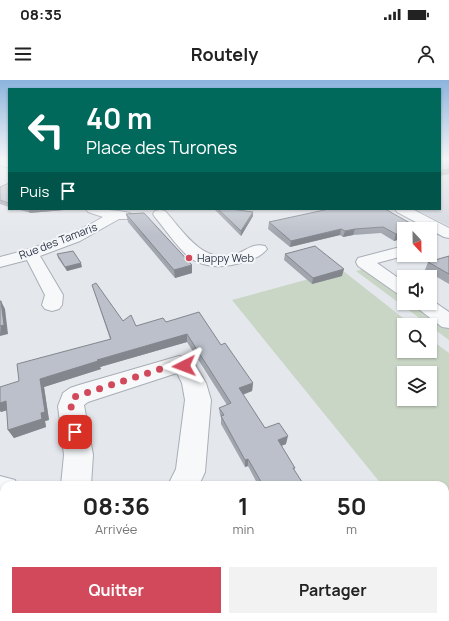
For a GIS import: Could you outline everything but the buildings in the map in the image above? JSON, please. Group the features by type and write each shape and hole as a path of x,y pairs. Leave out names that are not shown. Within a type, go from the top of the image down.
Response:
{"street":[{"path":"96,210 115,216 155,214 196,254 202,258 216,262 232,261 247,257 259,249"},
{"path":"404,210 449,234"},
{"name":"Rue des Tamaris","path":"0,262 31,253 83,234 100,226 115,216"},
{"path":"31,253 54,295 52,305"},
{"path":"397,253 364,262 397,285"},
{"path":"432,310 449,322"},
{"path":"77,481 80,459 71,406 72,400 79,395 179,364 184,366 194,383 198,400 190,472 185,481"}],"shaded area":[{"path":"441,184 449,184 449,226 417,210 441,210"}],"green space":[{"path":"368,268 397,289 397,301 356,271"},
{"path":"342,270 403,318 397,318 397,358 437,358 437,344 449,353 449,481 379,481 232,300"},
{"path":"409,310 426,310 449,326 449,340 437,331 437,318 419,318"}],"place":[{"name":"Happy Web","path":"189,258"}],"route":[{"path":"75,432 71,406 71,402 74,397 176,364 184,366"}]}
